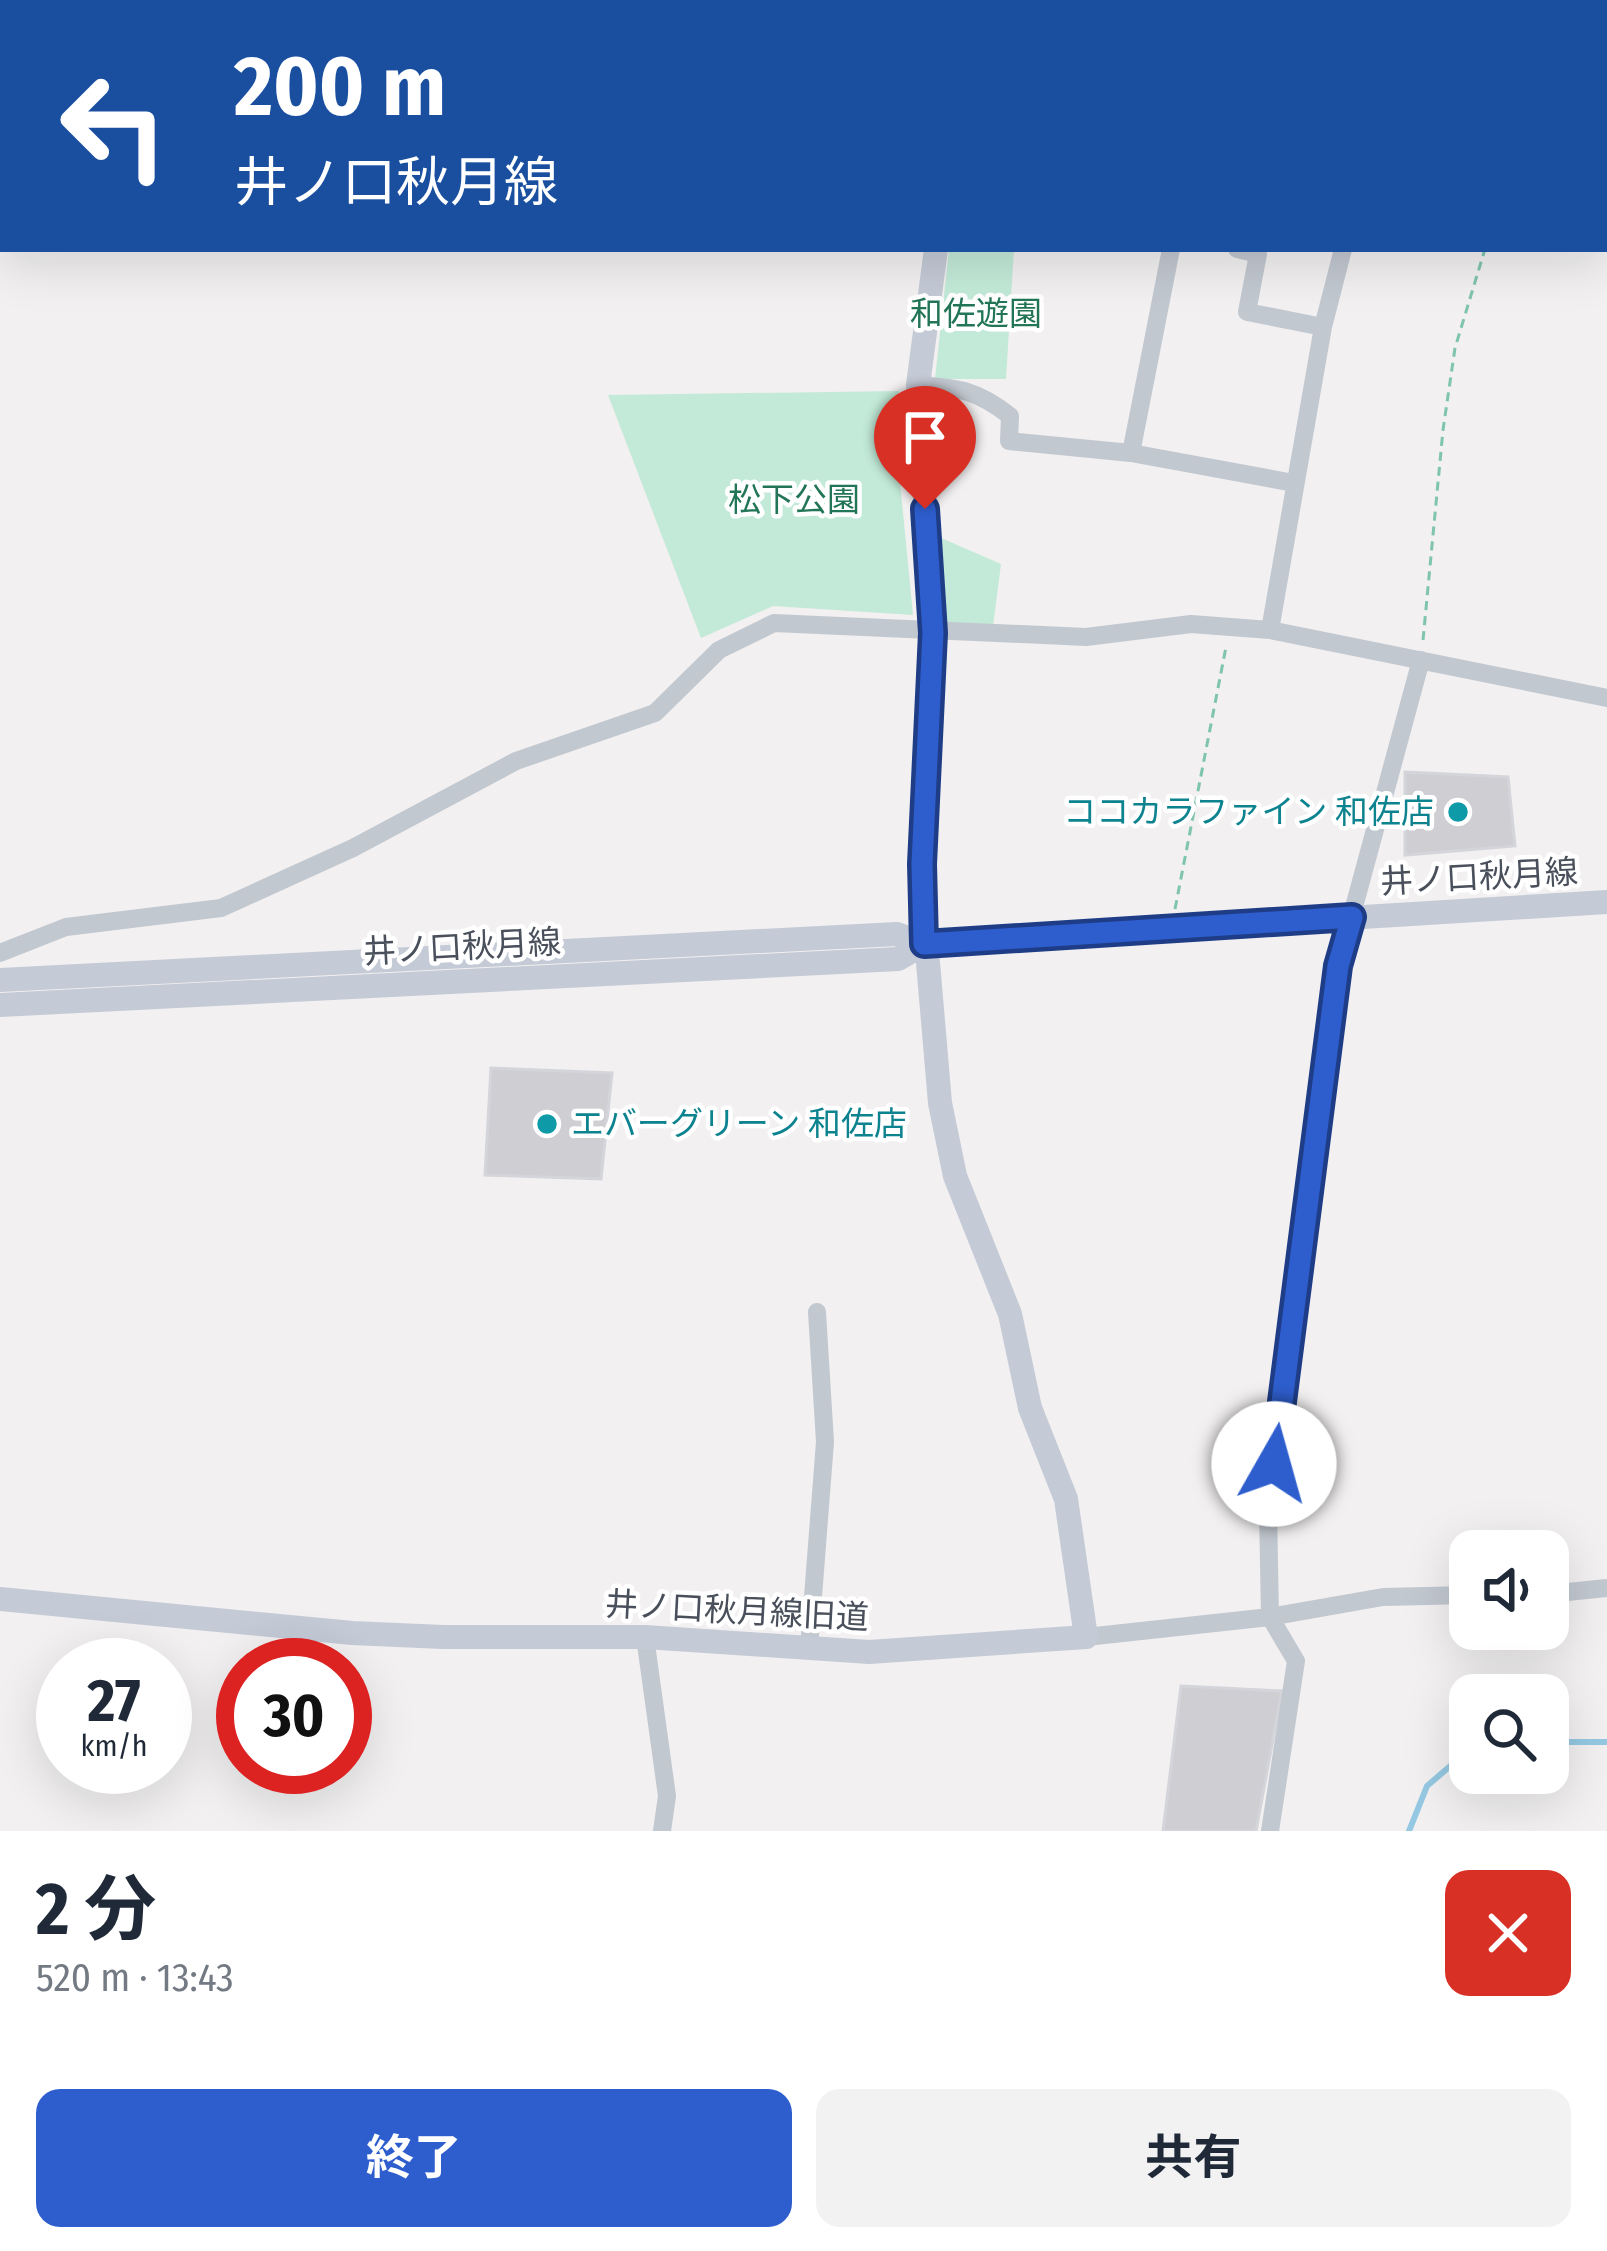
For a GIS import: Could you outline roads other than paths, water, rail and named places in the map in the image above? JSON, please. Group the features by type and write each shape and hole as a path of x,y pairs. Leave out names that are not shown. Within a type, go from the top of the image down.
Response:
{"main road":[{"path":"936,252 918,385 933,633 922,864 924,944 940,1103 955,1176 1010,1314 1030,1408 1066,1499 1085,1637"},
{"name":"井ノ口秋月線","path":"0,980 897,934 924,944 1607,902"},
{"name":"井ノ口秋月線","path":"0,1005 898,959 924,944"},
{"name":"井ノ口秋月線旧道","path":"0,1599 352,1633 645,1637 868,1652 1085,1637"}],"street":[{"path":"1131,453 1170,252"},
{"path":"1250,252 1258,254 1246,312 1323,327"},
{"path":"1270,630 1323,327 1342,252"},
{"path":"918,385 964,388 990,400 1010,416 1009,441 1131,453 1294,483"},
{"path":"0,953 66,927 221,908 353,848 517,761 655,713 719,650 775,623 1086,637 1191,624 1270,630 1607,698"},
{"path":"1270,1831 1296,1661 1270,1617 1268,1509 1338,966 1421,660"},
{"path":"809,1648 825,1442 817,1312"},
{"path":"1569,1592 1607,1588"},
{"name":"井ノ口秋月線旧道","path":"1085,1637 1270,1617 1383,1597 1449,1595"},
{"path":"645,1637 667,1796 662,1831"}],"waterway":[{"path":"1569,1742 1607,1742"},
{"path":"1409,1831 1427,1786 1449,1767"}],"place":[{"name":"ココカラファイン 和佐店","path":"1458,812"},
{"name":"エバーグリーン 和佐店","path":"547,1124"}],"park label":[{"name":"和佐遊園","path":"976,314"},
{"name":"松下公園","path":"794,500"}]}
